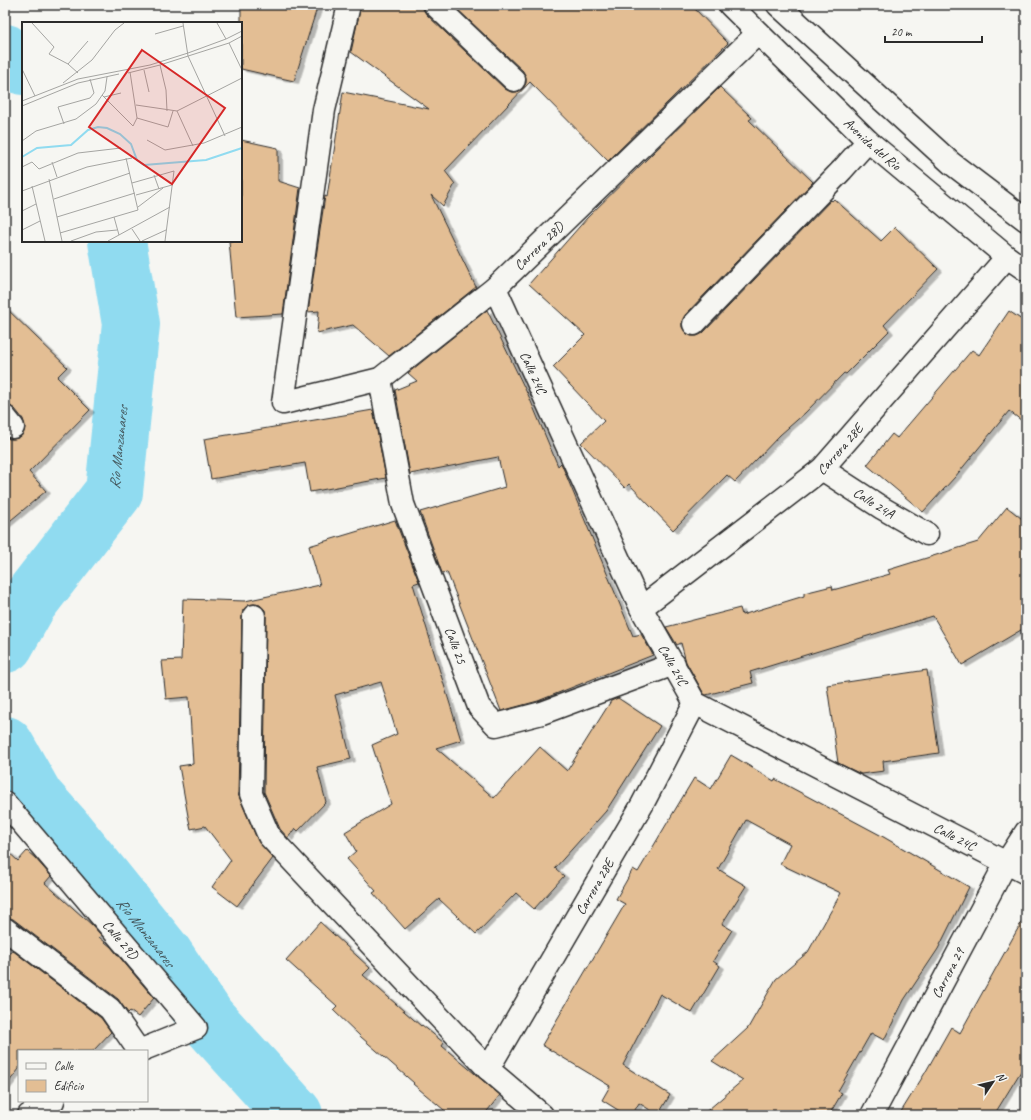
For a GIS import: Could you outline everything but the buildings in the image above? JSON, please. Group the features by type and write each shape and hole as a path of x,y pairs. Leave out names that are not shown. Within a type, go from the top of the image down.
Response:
{"street":[{"name":"Carrera 28D","path":"349,5 324,110 284,403 380,379 495,288 758,32"},
{"path":"435,5 514,80"},
{"name":"Avenida del Río","path":"730,5 868,141 1026,270"},
{"path":"778,5 950,163 1026,220"},
{"path":"694,324 868,141"},
{"name":"Carrera 28E","path":"642,608 822,469 1007,256"},
{"name":"Calle 24C","path":"495,288 642,608 695,703 1026,873"},
{"name":"Calle 25","path":"380,379 403,504 479,708 496,724 542,713 674,664"},
{"name":"Calle 24A","path":"822,469 882,508 927,534"},
{"path":"254,616 251,794 269,836 488,1069 542,1115"},
{"name":"Carrera 28E","path":"488,1069 642,805 695,703"},
{"name":"Calle 29D","path":"5,803 196,1028 141,1050"},
{"name":"Carrera 29","path":"872,1115 1006,863 1026,832"},
{"path":"5,930 110,1009 138,1050"},
{"path":"29,1115 51,1102"}],"waterway":[{"name":"Río Manzanares","path":"5,53 22,65"},
{"name":"Río Manzanares","path":"5,644 28,603 114,492 131,324 117,242"},
{"name":"Río Manzanares","path":"5,745 35,798 61,827 165,956 207,1019 294,1115"}]}
